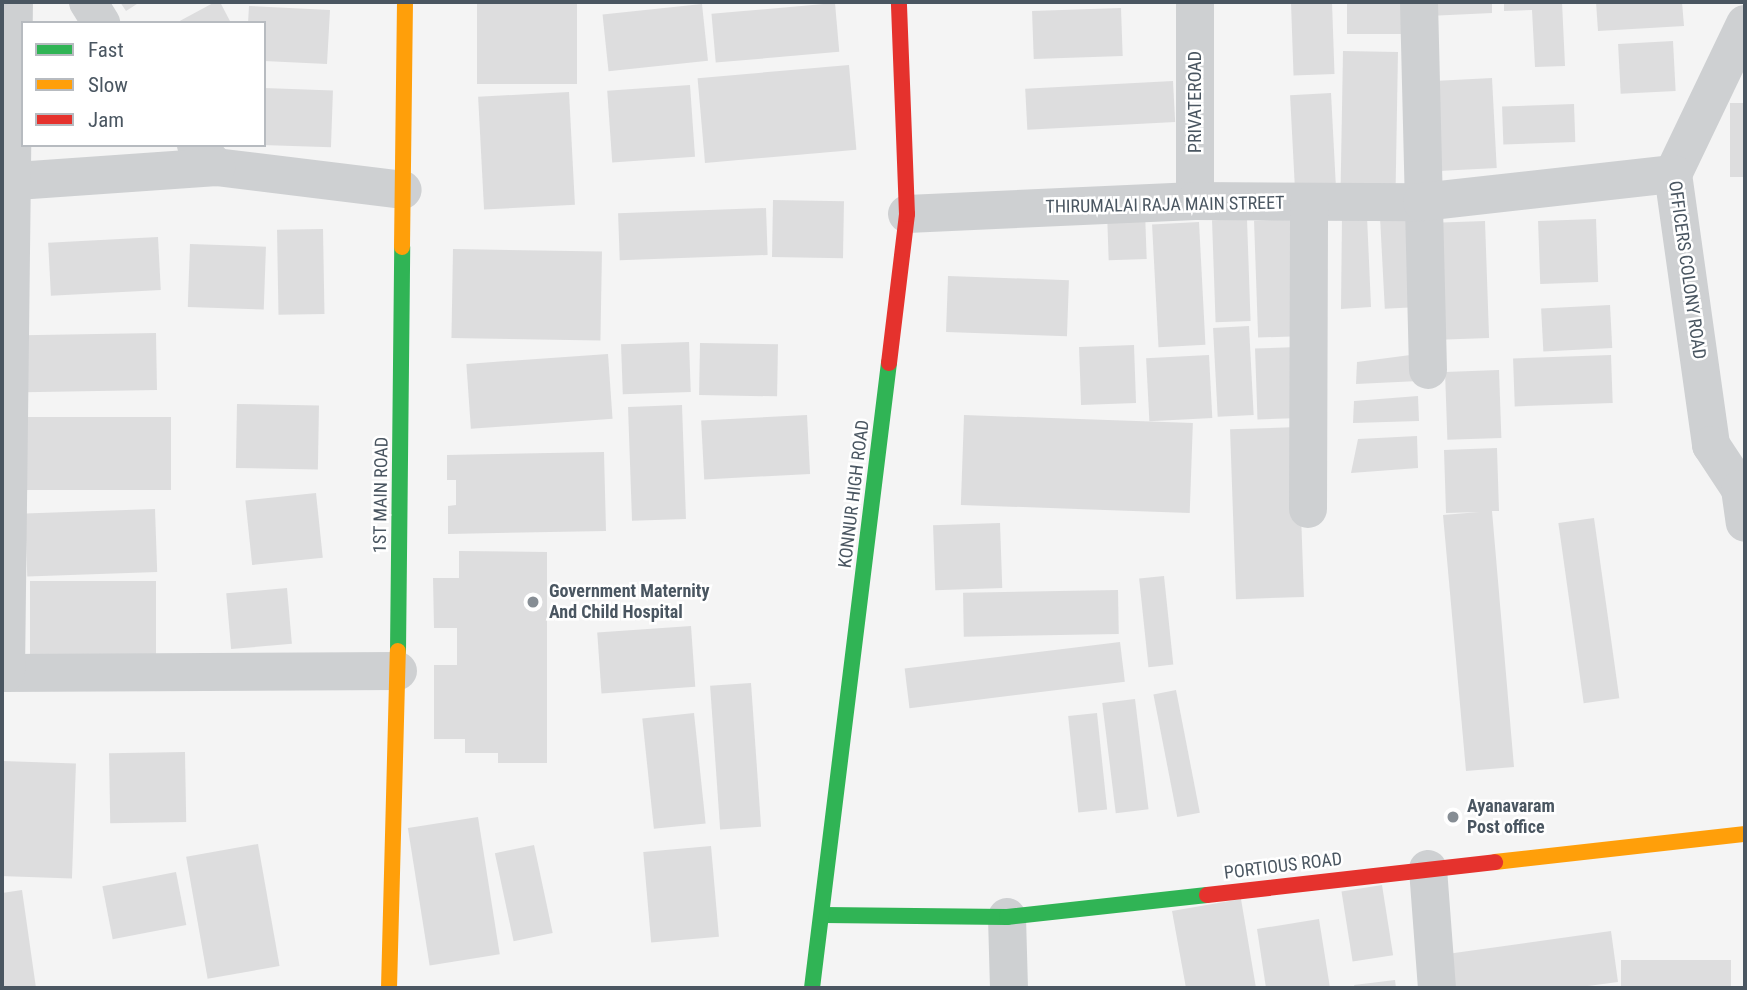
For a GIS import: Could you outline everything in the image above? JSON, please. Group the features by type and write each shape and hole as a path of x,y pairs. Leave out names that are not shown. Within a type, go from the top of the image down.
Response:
{"main road":[{"name":"1ST MAIN ROAD","path":"389,988 398,671 405,2"},
{"name":"KONNUR HIGH ROAD","path":"812,988 824,915 907,214 899,2"},
{"name":"PORTIOUS ROAD","path":"824,915 1007,918 1745,835"}],"street":[{"path":"13,2 7,182 4,673 398,671"},
{"path":"88,2 100,21"},
{"name":"PRIVATEROAD","path":"1195,2 1195,201"},
{"path":"1419,2 1428,370"},
{"name":"OFFICERS COLONY ROAD","path":"1745,24 1673,174 1711,445 1740,489 1745,523"},
{"path":"7,182 206,156 403,190"},
{"name":"THIRUMALAI RAJA MAIN STREET","path":"907,214 1195,201 1422,202 1673,174"},
{"path":"1308,509 1309,202"},
{"path":"1428,869 1437,988"},
{"path":"1007,918 1009,988"}],"building":[{"path":"120,2 140,2 126,11"},
{"path":"215,2 220,2 230,21 180,21"},
{"path":"477,2 577,2 577,84 477,84"},
{"path":"1332,2 1335,74 1294,75 1291,3"},
{"path":"1347,2 1413,2 1413,34 1347,34"},
{"path":"1427,2 1492,2 1492,13 1428,16"},
{"path":"1504,2 1562,2 1565,66 1535,67 1532,10 1504,11"},
{"path":"1596,2 1682,2 1684,26 1598,31"},
{"path":"835,3 839,52 716,63 711,14"},
{"path":"702,4 708,61 609,71 603,14"},
{"path":"249,6 330,10 327,64 266,61 266,21 248,21"},
{"path":"1121,8 1123,56 1034,59 1032,11"},
{"path":"1673,41 1676,91 1621,94 1618,44"},
{"path":"1343,51 1398,52 1396,187 1341,186"},
{"path":"849,65 856,150 705,163 698,78"},
{"path":"1492,78 1497,168 1434,171 1429,81"},
{"path":"1173,81 1175,122 1027,130 1025,89"},
{"path":"690,85 695,157 612,163 607,91"},
{"path":"266,88 333,90 331,147 266,145"},
{"path":"569,92 575,205 484,210 478,97"},
{"path":"1331,93 1336,190 1295,192 1290,95"},
{"path":"1730,103 1745,103 1745,177 1730,177"},
{"path":"1574,104 1575,142 1503,144 1502,107"},
{"path":"773,200 844,201 843,258 772,257"},
{"path":"766,208 768,255 620,260 618,213"},
{"path":"1145,211 1147,259 1109,260 1107,212"},
{"path":"1342,216 1367,216 1371,307 1341,309"},
{"path":"1414,216 1419,307 1385,309 1380,218"},
{"path":"1247,219 1251,321 1216,322 1212,220"},
{"path":"1301,219 1305,336 1258,338 1254,221"},
{"path":"1596,219 1598,282 1540,284 1538,221"},
{"path":"1485,221 1489,338 1439,340 1435,223"},
{"path":"1199,222 1205,345 1159,347 1152,224"},
{"path":"323,229 324,314 278,315 277,230"},
{"path":"158,237 161,290 51,296 48,243"},
{"path":"190,244 266,247 264,310 188,307"},
{"path":"453,249 602,252 600,341 451,338"},
{"path":"948,276 1069,280 1067,336 946,332"},
{"path":"1610,305 1612,348 1543,352 1541,309"},
{"path":"1249,326 1254,415 1218,417 1213,328"},
{"path":"156,333 157,390 24,392 23,335"},
{"path":"689,342 691,392 623,394 621,344"},
{"path":"700,343 778,344 777,396 699,395"},
{"path":"1134,345 1136,403 1081,405 1079,347"},
{"path":"1298,347 1300,418 1258,419 1255,349"},
{"path":"608,354 613,419 471,429 466,364"},
{"path":"1418,354 1419,381 1356,384 1357,362"},
{"path":"1209,355 1212,418 1149,421 1146,358"},
{"path":"1611,355 1613,403 1515,406 1513,358"},
{"path":"1499,370 1501,438 1447,440 1445,372"},
{"path":"1418,396 1419,421 1353,423 1354,401"},
{"path":"237,404 319,405 318,469 236,468"},
{"path":"682,405 686,519 632,521 628,407"},
{"path":"807,415 810,474 704,479 701,421"},
{"path":"964,415 1193,423 1190,513 961,505"},
{"path":"26,417 171,417 171,490 26,490"},
{"path":"1298,427 1304,597 1236,599 1230,429"},
{"path":"1417,436 1418,468 1351,473 1358,439"},
{"path":"1497,448 1499,511 1492,511 1514,767 1466,771 1443,515 1479,512 1446,513 1444,450"},
{"path":"604,452 606,531 448,534 448,506 456,505 456,480 447,480 447,455"},
{"path":"316,493 323,558 252,565 245,500"},
{"path":"155,509 157,572 27,576 25,514"},
{"path":"1594,518 1619,698 1584,703 1558,523"},
{"path":"1000,523 1002,588 935,590 933,525"},
{"path":"459,551 547,552 547,763 498,763 498,753 465,753 465,739 434,739 434,665 457,665 457,628 434,628 433,578 459,578"},
{"path":"1164,576 1173,665 1148,667 1139,579"},
{"path":"30,581 156,581 156,655 30,655"},
{"path":"287,588 292,644 231,649 226,593"},
{"path":"1118,590 1119,634 964,637 963,593"},
{"path":"691,626 695,687 601,693 597,633"},
{"path":"1120,642 1125,682 909,708 905,668"},
{"path":"751,683 761,827 720,830 710,686"},
{"path":"1176,690 1200,813 1177,817 1153,694"},
{"path":"1135,699 1149,809 1116,813 1102,703"},
{"path":"694,713 706,823 654,829 642,718"},
{"path":"1097,713 1107,809 1078,812 1068,716"},
{"path":"185,752 186,822 110,823 109,753"},
{"path":"2,761 76,764 72,879 2,876"},
{"path":"478,817 500,954 430,965 408,828"},
{"path":"258,844 280,966 208,979 186,857"},
{"path":"534,845 553,933 514,941 495,853"},
{"path":"711,846 719,937 651,943 643,852"},
{"path":"176,872 186,925 113,939 102,886"},
{"path":"1382,885 1393,955 1353,962 1342,891"},
{"path":"22,890 36,988 2,988 2,893"},
{"path":"1241,899 1256,988 1186,988 1172,911"},
{"path":"1319,919 1330,988 1266,988 1257,929"},
{"path":"1611,931 1618,982 1573,988 1452,988 1447,954"},
{"path":"1621,960 1731,960 1731,988 1621,988"},
{"path":"1395,980 1396,988 1355,988 1354,985"}],"traffic: fast":[{"path":"398,651 402,247"},
{"path":"812,988 889,363"},
{"path":"824,915 1007,917 1207,895"}],"traffic: slow":[{"path":"402,247 405,2"},
{"path":"389,988 398,651"},
{"path":"1495,862 1745,834"}],"traffic: jam":[{"path":"889,363 907,214 899,2"},
{"path":"1207,895 1495,862"}],"place":[{"name":"Government Maternity And Child Hospital","path":"533,602"},
{"name":"Ayanavaram Post office","path":"1453,817"}]}
